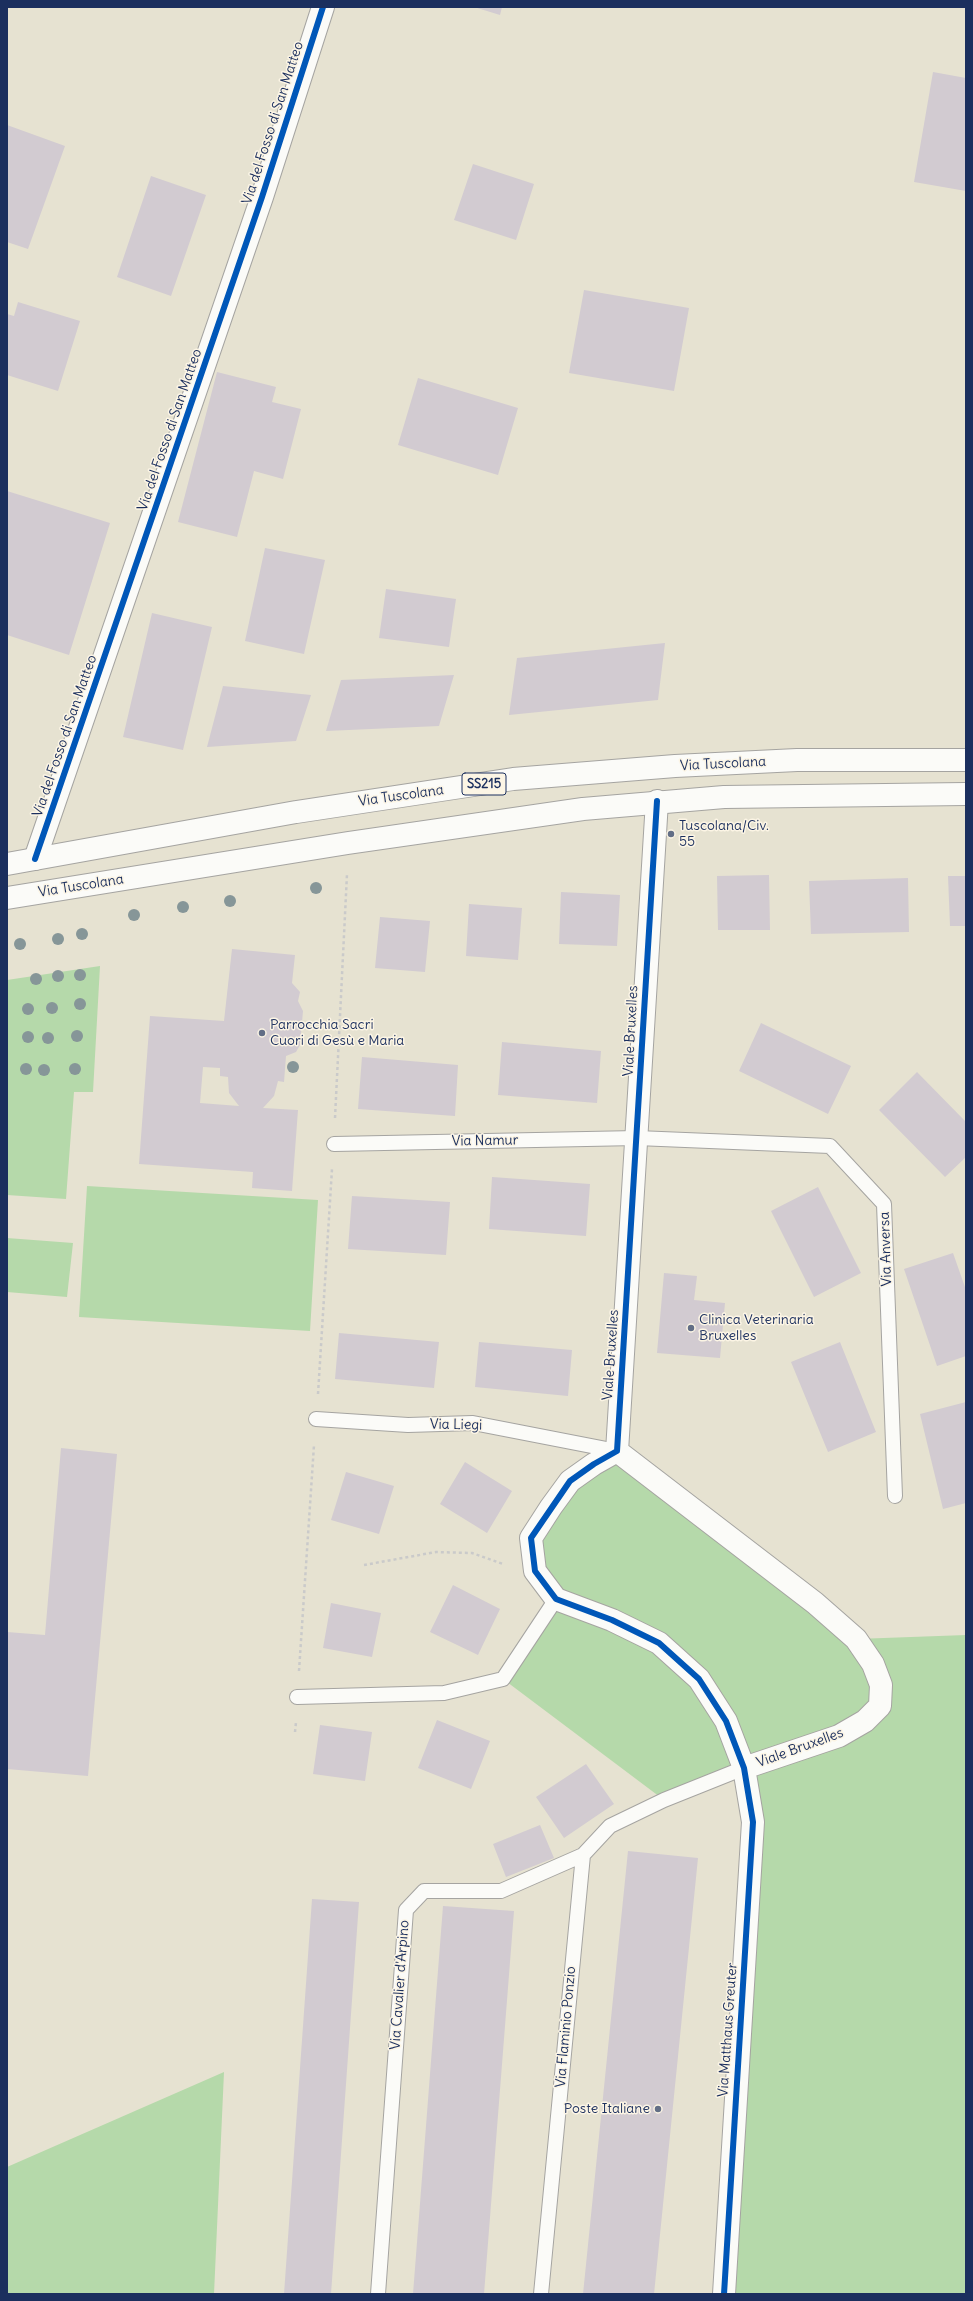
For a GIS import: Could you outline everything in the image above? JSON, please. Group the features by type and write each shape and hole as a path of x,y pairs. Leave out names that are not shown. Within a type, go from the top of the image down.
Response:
{"street":[{"name":"Via del Fosso di San Matteo","path":"35,859 262,198 323,7"},
{"name":"Via Tuscolana","path":"7,864 296,812 513,779 675,766 797,760 966,760"},
{"name":"Via Tuscolana","path":"7,898 348,843 583,809 657,801 724,797 966,794"},
{"name":"Viale Bruxelles","path":"556,1599 612,1620 659,1643 698,1678 726,1721 744,1768 839,1736 865,1721 880,1706 881,1685 873,1664 856,1639 815,1603 617,1451 657,801"},
{"path":"556,1599 535,1571 531,1538 570,1481 594,1464 617,1451"},
{"name":"Via Matthaus Greuter","path":"724,2294 753,1822 744,1768"}],"lane":[{"name":"Via Namur","path":"334,1144 637,1138"},
{"name":"Via Anversa","path":"637,1138 830,1146 884,1204 895,1496"},
{"name":"Via Liegi","path":"316,1419 408,1425 474,1423 617,1451"},
{"path":"297,1697 444,1693 503,1679 556,1599"},
{"name":"Via Cavalier d'Arpino","path":"378,2294 406,1910 424,1891 501,1891 583,1855 610,1826 664,1800 744,1768"},
{"name":"Via Flaminio Ponzio","path":"541,2294 583,1855"}],"path":[{"path":"295,1732 334,1144 348,843"},
{"path":"364,1565 436,1552 472,1553 505,1565 534,1560"}],"green space":[{"path":"100,966 93,1092 74,1092 66,1199 7,1195 7,980"},
{"path":"87,1186 318,1200 310,1331 79,1317"},
{"path":"7,1238 73,1243 67,1297 7,1292"},
{"path":"617,1451 856,1639 966,1635 966,2294 724,2294 744,1769 664,1800 503,1679 556,1599 531,1538 570,1481"},
{"path":"224,2072 214,2294 7,2294 7,2167"}],"building":[{"path":"474,7 502,7 500,15"},
{"path":"933,72 966,78 966,191 914,182"},
{"path":"7,125 65,146 28,249 7,242"},
{"path":"473,164 534,184 516,240 454,220"},
{"path":"151,176 206,195 171,296 117,277"},
{"path":"584,290 689,308 674,391 569,373"},
{"path":"18,302 80,321 58,391 7,375 7,314 14,316"},
{"path":"217,372 276,387 272,402 301,409 283,479 254,471 237,537 178,522"},
{"path":"418,378 518,408 498,475 398,445"},
{"path":"7,491 110,523 69,655 7,635"},
{"path":"265,548 325,560 304,654 245,641"},
{"path":"386,589 456,599 449,647 379,638"},
{"path":"152,613 212,627 183,750 123,737"},
{"path":"665,643 658,700 509,715 517,658"},
{"path":"454,675 439,726 326,731 341,680"},
{"path":"223,686 311,695 296,741 207,747"},
{"path":"769,875 770,930 718,930 717,876"},
{"path":"948,876 966,876 966,926 950,926"},
{"path":"908,878 909,932 811,934 809,881"},
{"path":"561,892 620,895 617,946 559,944"},
{"path":"469,904 522,908 518,960 466,956"},
{"path":"380,917 430,921 425,972 375,968"},
{"path":"232,949 295,955 292,983 300,992 298,1001 303,1011 300,1045 296,1052 286,1056 284,1082 278,1081 274,1096 263,1108 298,1110 292,1191 252,1188 253,1172 139,1164 150,1016 224,1021","holes":["203,1067 220,1068 220,1076 228,1077 229,1093 239,1106 200,1103"]},
{"path":"761,1023 851,1066 828,1114 739,1071"},
{"path":"502,1042 601,1051 597,1103 498,1095"},
{"path":"362,1057 458,1065 455,1116 358,1109"},
{"path":"917,1072 966,1122 966,1157 945,1177 879,1110"},
{"path":"492,1177 590,1184 586,1236 489,1229"},
{"path":"818,1187 861,1273 814,1297 771,1211"},
{"path":"352,1196 450,1202 446,1255 348,1249"},
{"path":"953,1253 966,1290 966,1356 937,1366 904,1269"},
{"name":"Clinica Veterinaria Bruxelles","path":"664,1273 697,1276 694,1300 725,1303 720,1358 657,1353"},
{"path":"339,1333 439,1342 434,1388 335,1379"},
{"path":"479,1342 572,1350 568,1396 475,1387"},
{"path":"840,1342 876,1432 828,1452 791,1362"},
{"path":"966,1402 966,1503 943,1509 920,1414"},
{"path":"61,1448 117,1454 88,1776 7,1769 7,1632 45,1635"},
{"path":"465,1462 512,1491 487,1533 440,1504"},
{"path":"346,1472 394,1486 379,1534 331,1520"},
{"path":"453,1585 500,1609 478,1655 430,1632"},
{"path":"331,1603 381,1613 372,1657 323,1648"},
{"path":"437,1720 490,1741 471,1789 418,1768"},
{"path":"320,1725 372,1732 365,1781 313,1774"},
{"path":"586,1764 614,1804 564,1838 536,1797"},
{"path":"540,1825 554,1858 506,1877 493,1844"},
{"path":"628,1851 698,1858 654,2294 583,2294"},
{"path":"312,1899 359,1902 331,2294 284,2294"},
{"path":"443,1906 514,1911 484,2294 413,2294"}],"cycle path":[{"path":"35,859 262,197 323,7"},
{"path":"657,801 617,1451 594,1464 570,1481 531,1538 535,1571 556,1599 612,1620 659,1643 699,1679 726,1721 744,1768 753,1822 724,2294"}],"place":[{"name":"Tuscolana/Civ. 55","path":"671,834"},
{"name":"Parrocchia Sacri Cuori di Gesù e Maria","path":"262,1033"},
{"name":"Clinica Veterinaria Bruxelles","path":"691,1328"},
{"name":"Poste Italiane","path":"658,2109"}]}
